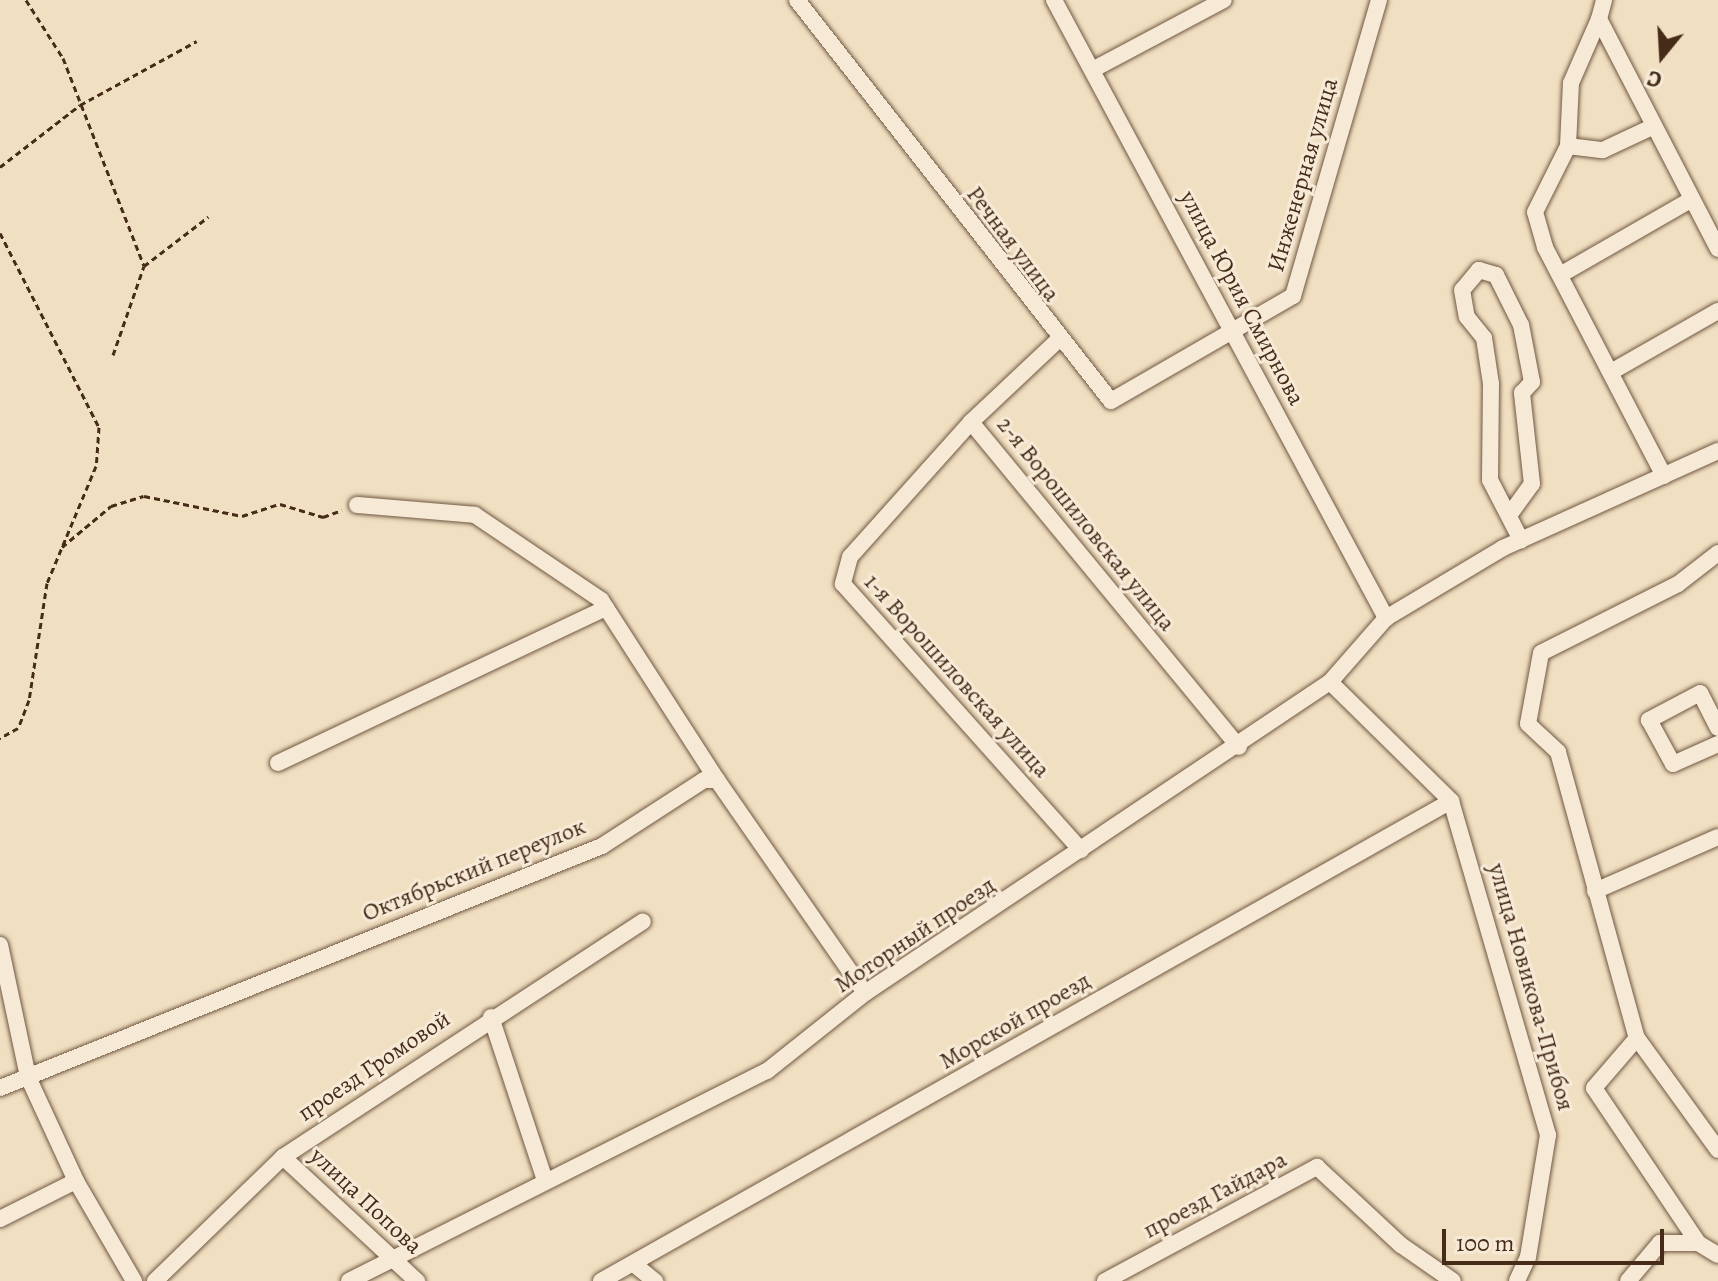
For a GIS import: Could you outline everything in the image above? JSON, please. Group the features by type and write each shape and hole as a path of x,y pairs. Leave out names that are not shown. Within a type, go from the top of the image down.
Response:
{"street":[{"name":"Речная улица","path":"797,0 1057,341 1111,401 1233,332"},
{"name":"улица Юрия Смирнова","path":"1054,0 1094,69 1386,618"},
{"name":"Инженерная улица","path":"1233,332 1293,296 1379,0"},
{"path":"1604,0 1571,83 1568,146 1535,212 1560,275 1664,476"},
{"path":"1094,69 1221,1"},
{"path":"1599,19 1718,249"},
{"path":"1568,146 1603,150 1654,126"},
{"path":"1560,275 1692,199"},
{"path":"1510,514 1532,484 1522,393 1532,382 1521,325 1496,275 1479,270 1462,290 1467,317 1484,338 1491,384 1490,480 1521,540"},
{"path":"1611,372 1718,311"},
{"name":"2-я Ворошиловская улица","path":"1057,341 971,422 1239,747"},
{"name":"1-я Ворошиловская улица","path":"971,422 850,557 843,584 1081,850"},
{"name":"Моторный проезд","path":"349,1281 390,1256 767,1071 865,993 1239,747 1330,682 1386,618 1521,540 1718,451"},
{"path":"357,505 475,515 606,608 717,780 865,993"},
{"path":"1718,553 1678,584 1541,653 1528,724 1558,752 1637,1038 1718,1150"},
{"path":"278,763 606,608"},
{"path":"1330,682 1451,801"},
{"path":"1718,728 1700,693 1649,720 1673,764 1718,744"},
{"name":"Октябрьский переулок","path":"0,1088 602,846 704,780 717,780"},
{"name":"Морской проезд","path":"601,1281 635,1265 1451,801"},
{"name":"улица Новикова-Прибоя","path":"1451,801 1548,1135 1526,1279"},
{"path":"1595,891 1718,837"},
{"name":"проезд Громовой","path":"155,1281 283,1157 491,1017 643,921"},
{"path":"0,945 28,1077 76,1181 134,1281"},
{"path":"491,1017 545,1180"},
{"path":"1637,1038 1594,1088 1698,1243 1718,1255"},
{"name":"улица Попова","path":"283,1157 417,1281"},
{"name":"проезд Гайдара","path":"1105,1281 1317,1167 1401,1245 1453,1281"},
{"path":"0,1219 76,1181"},
{"path":"1628,1281 1660,1243 1698,1243"},
{"path":"635,1265 655,1281"}],"path":[{"path":"26,0 63,58 144,266"},
{"path":"0,167 80,105 197,41"},
{"path":"113,355 144,266 208,217"},
{"path":"0,233 99,427 96,466 47,583 29,700 18,728 0,738"},
{"path":"61,548 111,506 144,496 242,516 280,504 323,517 357,505"}]}
